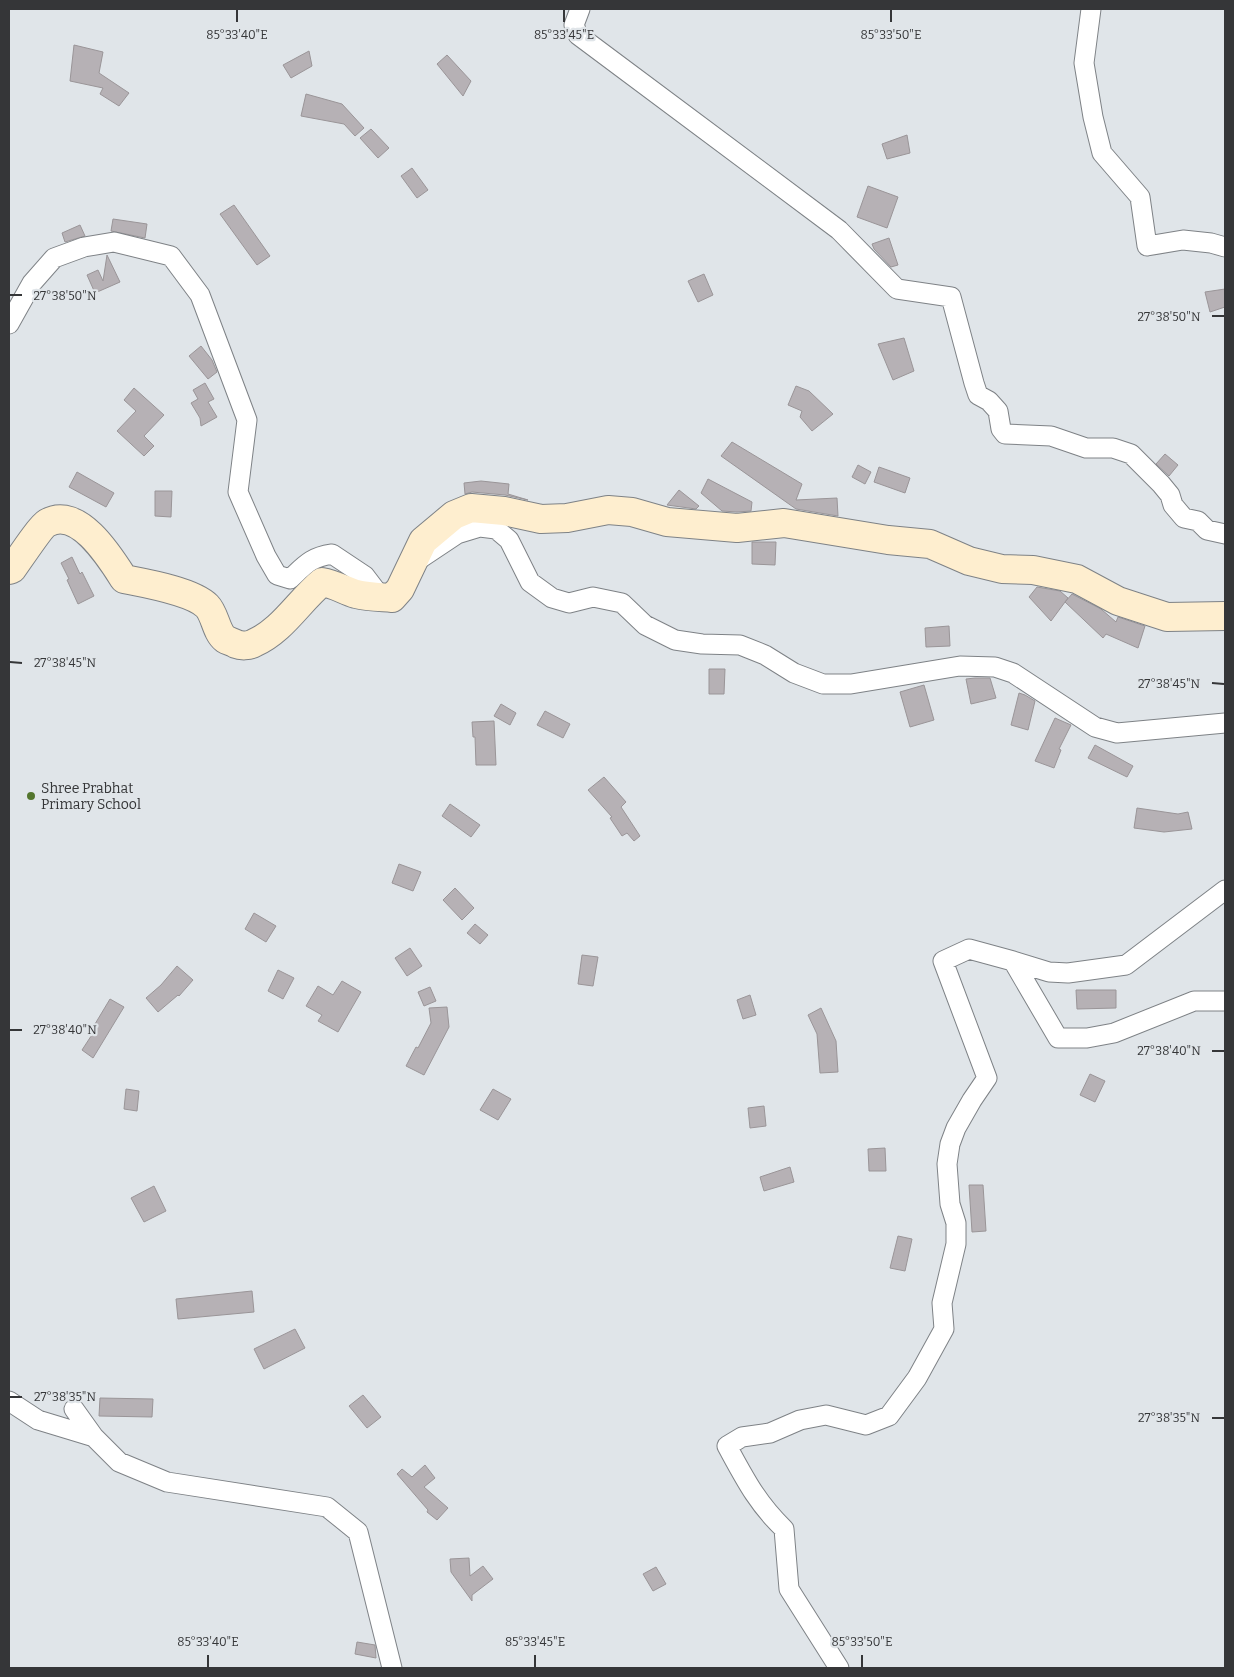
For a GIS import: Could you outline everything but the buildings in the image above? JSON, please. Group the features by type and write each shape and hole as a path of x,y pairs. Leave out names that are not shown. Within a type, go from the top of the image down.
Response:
{"main road":[{"path":"9,570 12,569 46,524 59,519 79,524 108,554 124,578 166,587 192,597 207,606 224,639 240,646 254,644 282,624 310,592 322,582 373,598 392,598 400,589 423,541 454,515 471,508 504,511 540,519 567,518 608,510 632,512 667,522 737,528 784,523 888,540 930,544 970,561 1002,569 1033,570 1078,579 1118,601 1167,617 1225,616"}],"street":[{"path":"580,9 574,25 578,35 839,230 897,289 951,297 978,395 989,401 998,411 1001,429 1005,434 1051,436 1086,448 1113,448 1131,454 1161,484 1170,495 1173,505 1184,518 1198,521 1207,530 1225,534"},
{"path":"1091,9 1084,63 1093,118 1102,152 1140,196 1147,246 1183,240 1211,243 1225,247"},
{"path":"9,324 32,283 54,258 84,247 114,242 171,256 200,295 247,420 238,492 266,556 277,575 290,579 318,556 332,554 365,576 381,597"},
{"path":"412,564 457,534 480,527 496,529 509,540 530,582 552,598 570,603 593,597 622,603 645,625 675,640 702,644 740,644 765,655 794,673 823,684 851,684 960,666 995,667 1013,673 1095,727 1110,731 1225,723"},
{"path":"839,1668 789,1590 784,1529 768,1513 751,1490 727,1446 742,1437 770,1433 800,1420 826,1414 866,1425 889,1416 917,1378 944,1329 942,1303 956,1244 956,1223 950,1204 947,1164 950,1144 956,1128 987,1078 943,960 969,949 1049,972 1068,973 1126,965 1225,890"},
{"path":"1013,961 1058,1038 1087,1038 1114,1033 1194,1001 1225,1001"},
{"path":"9,1401 38,1420 94,1437"},
{"path":"74,1409 94,1437 119,1462 167,1482 327,1507 358,1532 392,1668"}],"place":[{"name":"Shree Prabhat Primary School","path":"31,796"}]}
